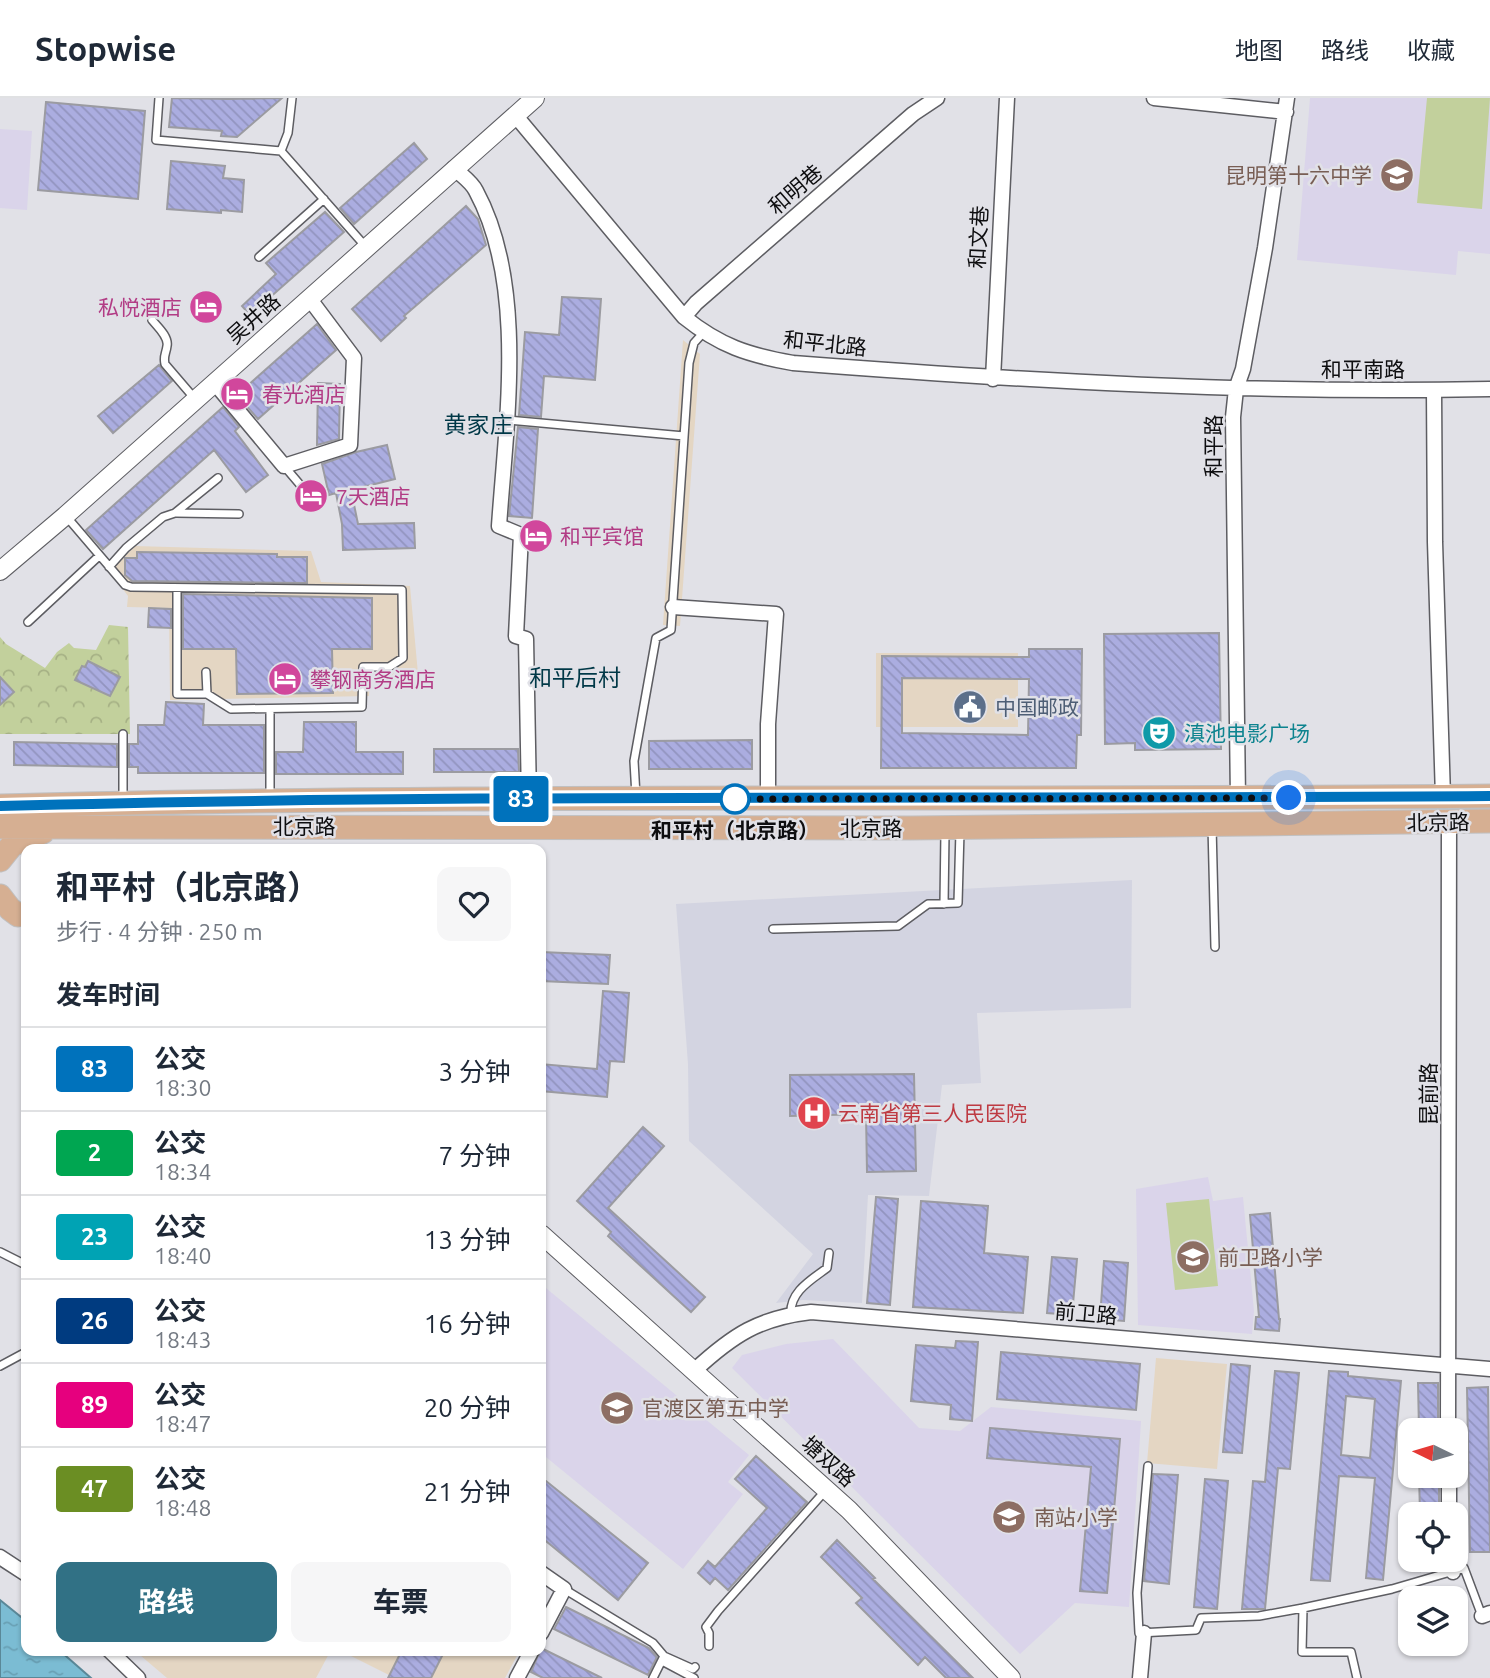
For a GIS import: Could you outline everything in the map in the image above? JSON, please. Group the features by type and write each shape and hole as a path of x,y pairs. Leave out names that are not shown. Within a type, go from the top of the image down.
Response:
{"main road":[{"name":"北京路","path":"0,806 270,799 1238,799 1490,796"},
{"name":"北京路","path":"0,827 953,828 1490,821"},
{"path":"0,860 6,851 20,840 61,827"},
{"path":"0,896 15,913"}],"street":[{"name":"吴井路","path":"0,571 535,98"},
{"name":"和明巷","path":"684,317 696,303 913,114 937,98"},
{"name":"和文巷","path":"993,379 1007,98"},
{"path":"1154,98 1286,105"},
{"name":"和平路","path":"1238,799 1233,417 1236,389 1244,369 1265,248 1286,105"},
{"name":"和平北路","path":"515,115 684,317 703,332 733,349 760,358 793,363 993,379 1236,389"},
{"path":"454,168 475,188 499,245 509,334 499,527 521,535 516,636 526,639 529,799"},
{"path":"214,382 285,466 350,445 355,358 309,298"},
{"name":"和平南路","path":"1236,389 1490,389"},
{"path":"1434,390 1435,542 1443,797"},
{"path":"673,607 776,614 768,724 768,799"},
{"name":"昆前路","path":"1448,1418 1449,821"},
{"name":"塘双路","path":"546,1238 849,1510 1011,1678"},
{"name":"前卫路","path":"695,1370 743,1331 777,1317 811,1312 1490,1369"},
{"path":"0,1556 21,1571"},
{"path":"546,1576 564,1589 546,1623"},
{"path":"1140,1678 1144,1633"},
{"path":"115,1656 138,1678"},
{"path":"517,1678 529,1656"}],"lane":[{"path":"159,98 156,140 281,151 366,247"},
{"path":"281,151 288,133 292,98"},
{"path":"259,257 324,199"},
{"path":"152,320 166,339 164,364 195,400"},
{"path":"636,798 634,761 656,638 671,630 689,363 694,344 703,332"},
{"path":"506,420 684,436"},
{"path":"285,466 302,488"},
{"path":"175,513 218,478"},
{"path":"109,567 125,548 163,517 175,513 239,514"},
{"path":"65,516 125,585 131,587 402,590 403,658 389,667 363,667 362,707 231,709 207,694 177,695 180,623 177,588"},
{"path":"28,622 100,556"},
{"path":"206,672 207,694"},
{"path":"270,799 271,709"},
{"path":"123,734 123,803"},
{"path":"1212,825 1214,947"},
{"path":"773,929 898,926 928,904 958,903 953,828"},
{"path":"944,904 953,828"},
{"path":"0,1252 21,1262"},
{"path":"791,1315 797,1292 827,1268 829,1253"},
{"path":"0,1366 21,1355"},
{"path":"1148,1466 1137,1593 1139,1633 1196,1630 1201,1618 1259,1616 1303,1608 1392,1589 1436,1572"},
{"path":"709,1646 706,1627 718,1611 827,1490"},
{"path":"1465,1572 1486,1615"},
{"path":"564,1589 653,1643 663,1658 694,1678"},
{"path":"1303,1608 1302,1652 1351,1652 1357,1678"},
{"path":"663,1658 693,1670 695,1667"},
{"path":"653,1678 663,1658"}],"shaded area":[{"name":"昆明第十六中学","path":"1310,98 1490,98 1490,254 1458,251 1456,275 1297,260"},
{"path":"0,129 32,131 27,210 0,208"},
{"path":"683,340 700,354 680,626 663,625"},
{"path":"135,546 311,551 321,582 410,586 418,674 370,678 369,696 170,700 169,608 127,607 128,596 110,572"},
{"path":"876,653 1018,653 1018,727 876,727"},
{"name":"云南省第三人民医院","path":"1132,880 1131,1008 977,1013 981,1083 942,1085 929,1196 868,1195 862,1303 803,1300 776,1303 813,1254 689,1141 688,1064 676,904"},
{"name":"前卫路小学","path":"1208,1177 1213,1201 1243,1197 1254,1311 1252,1334 1138,1325 1136,1189"},
{"name":"官渡区第五中学","path":"546,1288 749,1455 728,1482 743,1494 683,1569 546,1457"},
{"name":"南站小学","path":"833,1339 919,1428 960,1431 991,1407 1141,1421 1129,1607 1075,1603 1020,1654 732,1368 742,1355 786,1344"},
{"path":"1156,1358 1227,1364 1217,1469 1147,1463"},
{"path":"141,1656 328,1656 316,1678 167,1678"},
{"path":"351,1656 517,1656 505,1678 395,1678"}],"green space":[{"path":"1427,98 1490,98 1482,209 1417,203"},
{"path":"109,625 128,627 130,734 0,734 0,637 6,644 45,668 57,652 69,643 74,648 96,650"},
{"path":"1209,1199 1218,1286 1175,1290 1166,1203"}],"water":[{"path":"0,1600 21,1617 21,1656 66,1656 91,1678 0,1678"}],"building":[{"path":"172,98 282,98 237,137 221,136 222,131 169,127"},
{"path":"46,102 145,111 138,199 38,190"},
{"path":"414,143 427,159 354,224 340,208"},
{"path":"171,161 225,166 223,178 244,180 242,212 167,209"},
{"path":"466,206 478,219 486,245 404,316 406,318 381,341 352,309"},
{"path":"325,212 344,232 250,315 242,306 276,274 266,263"},
{"path":"562,297 601,299 595,380 544,376 541,417 519,415 525,332 559,335"},
{"path":"317,324 336,350 258,419 237,395"},
{"path":"159,365 172,381 113,433 98,416"},
{"path":"318,383 340,384 339,439 317,445"},
{"path":"223,407 239,427 235,431 268,475 246,492 214,450 103,549 86,530"},
{"path":"518,427 538,429 532,518 509,516"},
{"path":"387,445 395,479 351,490 358,524 414,523 415,548 343,550 342,524 336,493 329,495 322,464"},
{"path":"137,552 277,554 277,557 307,557 307,583 132,581 125,575 125,558 137,558"},
{"path":"183,594 372,598 372,649 332,649 333,693 237,694 236,649 183,649"},
{"path":"149,608 171,609 171,628 148,627"},
{"path":"1219,633 1221,749 1135,750 1135,743 1105,744 1104,634"},
{"path":"1029,649 1082,649 1081,735 1077,735 1076,768 881,768 882,656 1029,657","holes":["902,678 1029,679 1028,735 902,733"]},
{"path":"88,661 120,677 110,696 75,680 82,666 85,667"},
{"path":"0,677 14,692 0,705"},
{"path":"166,702 204,704 203,725 264,725 264,773 138,773 138,767 129,767 129,744 138,744 138,725 164,725"},
{"path":"304,722 356,722 356,752 403,752 403,774 276,774 276,752 303,752"},
{"path":"752,740 752,769 649,769 649,741"},
{"path":"14,742 117,744 117,767 14,765"},
{"path":"434,749 518,749 519,772 434,772"},
{"path":"546,952 610,955 608,984 546,981"},
{"path":"603,991 629,993 624,1062 610,1061 607,1097 546,1091 546,1064 597,1069"},
{"path":"914,1074 916,1171 867,1172 866,1114 790,1116 790,1075"},
{"path":"643,1127 664,1146 608,1208 705,1297 691,1312 608,1236 611,1232 577,1201"},
{"path":"876,1197 898,1199 890,1305 867,1303"},
{"path":"921,1201 988,1206 984,1253 1028,1257 1023,1313 913,1307"},
{"path":"1270,1213 1279,1331 1255,1329 1256,1317 1259,1317 1250,1215"},
{"path":"1052,1257 1077,1259 1072,1315 1047,1313"},
{"path":"1104,1261 1128,1263 1124,1321 1100,1319"},
{"path":"956,1341 978,1342 972,1421 950,1419 951,1405 911,1401 916,1345 955,1348"},
{"path":"1001,1352 1140,1364 1136,1410 997,1399"},
{"path":"1231,1364 1250,1366 1242,1453 1223,1452"},
{"path":"1275,1371 1299,1373 1290,1469 1278,1468 1265,1609 1242,1609 1253,1481 1265,1482"},
{"path":"1329,1371 1348,1372 1348,1376 1401,1381 1383,1580 1366,1578 1375,1478 1339,1476 1330,1581 1311,1580","holes":["1346,1396 1375,1399 1370,1458 1341,1455"]},
{"path":"1418,1383 1438,1383 1438,1418 1419,1418"},
{"path":"1488,1387 1490,1552 1470,1552 1467,1388"},
{"path":"990,1428 1120,1439 1107,1593 1080,1591 1091,1467 987,1458"},
{"path":"756,1456 807,1502 728,1590 715,1578 710,1584 698,1573 708,1561 715,1567 767,1508 735,1479"},
{"path":"1153,1474 1178,1475 1169,1584 1144,1581"},
{"path":"1205,1479 1228,1481 1217,1609 1194,1607"},
{"path":"546,1481 648,1563 618,1600 546,1541"},
{"path":"1419,1488 1439,1488 1439,1502 1420,1502"},
{"path":"837,1540 973,1678 946,1678 925,1657 918,1665 856,1603 862,1598 821,1557"},
{"path":"566,1607 649,1648 657,1657 648,1675 554,1629"},
{"path":"546,1650 602,1678 543,1678 531,1672 538,1656 546,1656"},
{"path":"399,1656 442,1656 431,1678 388,1678"}],"bus line":[{"name":"83","path":"0,806 403,798 1156,799 1490,796"}],"place":[{"name":"昆明第十六中学","path":"1397,175"},
{"name":"私悦酒店","path":"206,307"},
{"name":"春光酒店","path":"237,394"},
{"name":"7天酒店","path":"311,496"},
{"name":"和平宾馆","path":"536,536"},
{"name":"攀钢商务酒店","path":"285,679"},
{"name":"中国邮政","path":"970,707"},
{"name":"滇池电影广场","path":"1159,733"},
{"name":"和平村（北京路）","path":"735,799"},
{"name":"云南省第三人民医院","path":"814,1113"},
{"name":"前卫路小学","path":"1193,1257"},
{"name":"官渡区第五中学","path":"617,1408"},
{"name":"南站小学","path":"1009,1517"}],"district":[{"name":"黄家庄","path":"478,424"},
{"name":"和平后村","path":"575,677"}],"route":[{"path":"735,799 1289,798"}]}
